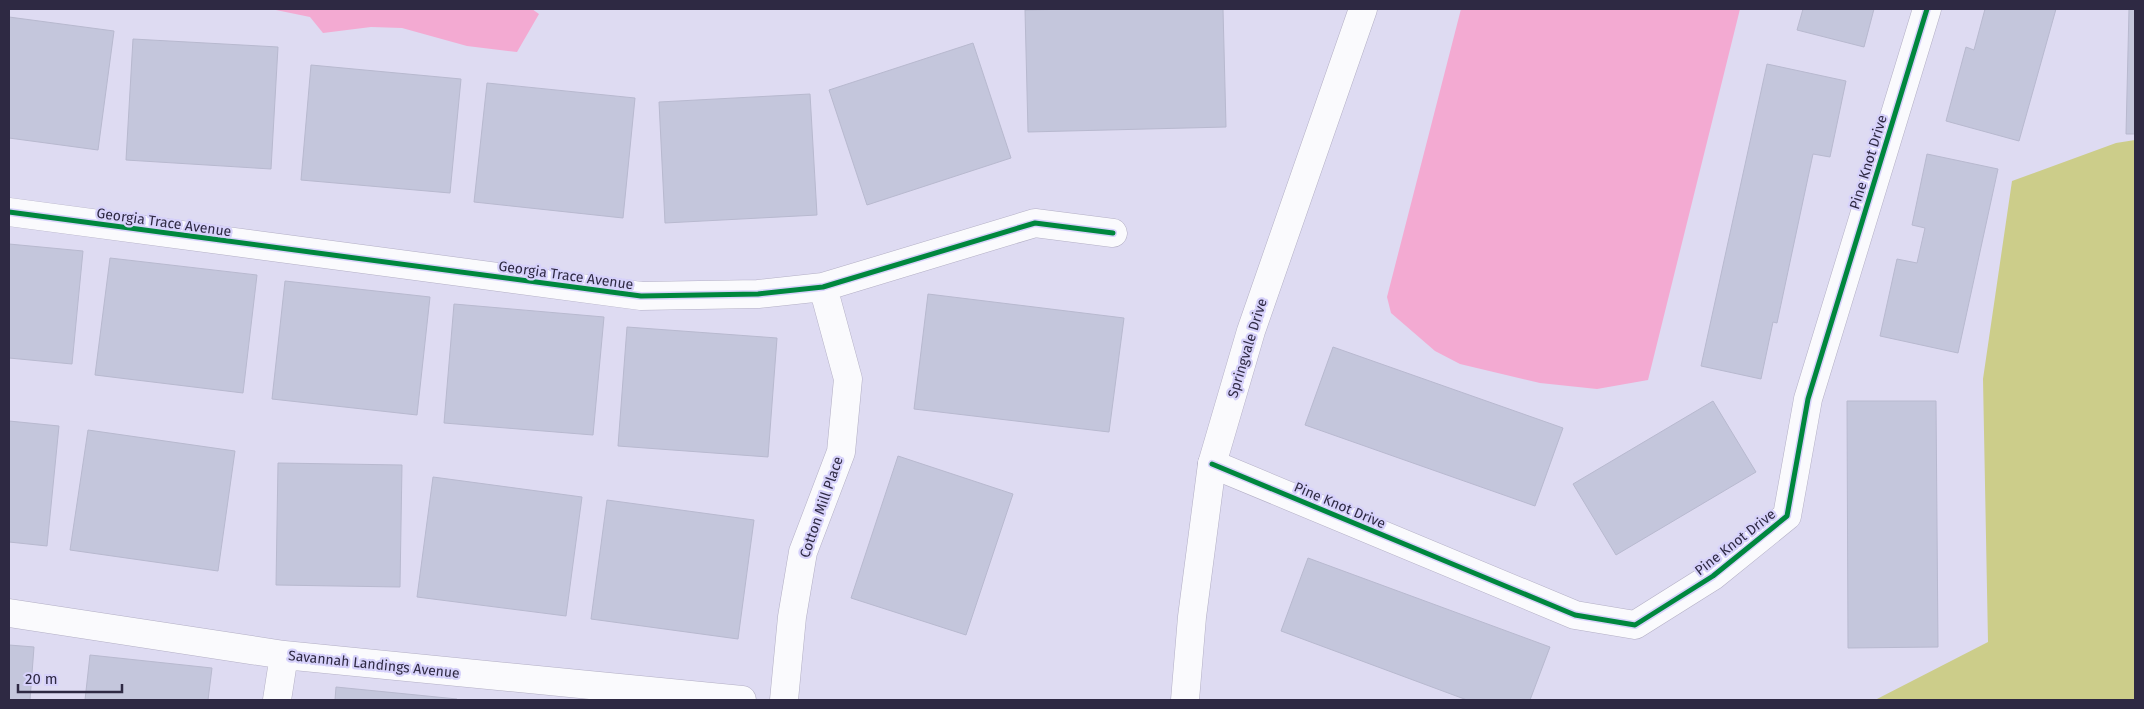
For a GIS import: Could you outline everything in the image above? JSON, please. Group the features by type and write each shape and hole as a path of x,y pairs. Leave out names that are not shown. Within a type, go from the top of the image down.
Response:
{"street":[{"name":"Springvale Drive","path":"1186,700 1192,617 1212,464 1250,331 1363,9"},
{"name":"Pine Knot Drive","path":"1212,464 1575,615 1635,625 1705,581 1786,516 1808,399 1927,9"},
{"name":"Georgia Trace Avenue","path":"9,212 641,296 758,294 823,287 1034,223 1113,233"},
{"name":"Cotton Mill Place","path":"784,700 792,617 803,552 841,452 848,379 823,287"},
{"name":"Savannah Landings Avenue","path":"9,614 284,655 742,700"},
{"path":"277,700 284,655"}],"green space":[{"path":"2135,140 2135,700 1875,700 1988,642 1983,379 2012,181 2116,143"}],"shaded area":[{"path":"271,9 532,9 539,14 517,52 467,46 402,28 371,27 323,33 310,17"},
{"path":"1461,9 1740,9 1648,380 1597,389 1540,383 1460,364 1435,351 1391,313 1387,297"}],"building":[{"path":"1223,9 1226,127 1028,132 1025,10"},
{"path":"1803,9 1874,9 1864,47 1797,30"},
{"path":"1985,9 2056,9 2019,141 1946,121 1966,47 1974,50"},
{"path":"2129,9 2135,9 2135,134 2126,134"},
{"path":"9,17 114,31 98,150 9,138"},
{"path":"133,39 278,47 271,169 126,160"},
{"path":"973,43 1011,158 867,205 829,90"},
{"path":"1767,64 1846,81 1830,157 1813,154 1777,323 1773,322 1761,379 1701,366"},
{"path":"311,65 461,79 450,193 301,180"},
{"path":"487,83 635,98 623,218 474,202"},
{"path":"810,94 817,215 665,223 659,102"},
{"path":"1927,154 1998,169 1958,353 1880,336 1897,259 1917,263 1925,228 1912,225"},
{"path":"9,244 83,251 72,364 9,358"},
{"path":"110,258 257,275 243,393 95,375"},
{"path":"285,281 430,297 417,415 272,399"},
{"path":"928,294 1124,318 1109,432 914,409"},
{"path":"454,304 604,317 593,435 444,423"},
{"path":"627,327 777,338 768,457 618,446"},
{"path":"1333,347 1563,428 1535,506 1305,425"},
{"path":"1713,401 1756,472 1616,555 1573,484"},
{"path":"1847,401 1936,401 1938,647 1848,648"},
{"path":"9,421 59,426 47,546 9,542"},
{"path":"88,430 235,451 218,571 70,550"},
{"path":"898,456 1013,494 966,635 851,598"},
{"path":"278,463 402,465 400,587 276,585"},
{"path":"433,477 582,497 566,616 417,597"},
{"path":"607,500 754,520 738,639 591,619"},
{"path":"1308,558 1550,647 1530,700 1467,700 1281,631"},
{"path":"9,645 34,647 30,700 9,700"},
{"path":"90,655 212,668 208,700 85,700"},
{"path":"336,687 457,699 457,700 335,700"}],"cycle path":[{"path":"1212,464 1575,615 1635,625 1713,576 1787,516 1808,399 1927,9"},
{"path":"9,212 641,296 758,294 823,287 1035,223 1113,233"}]}
